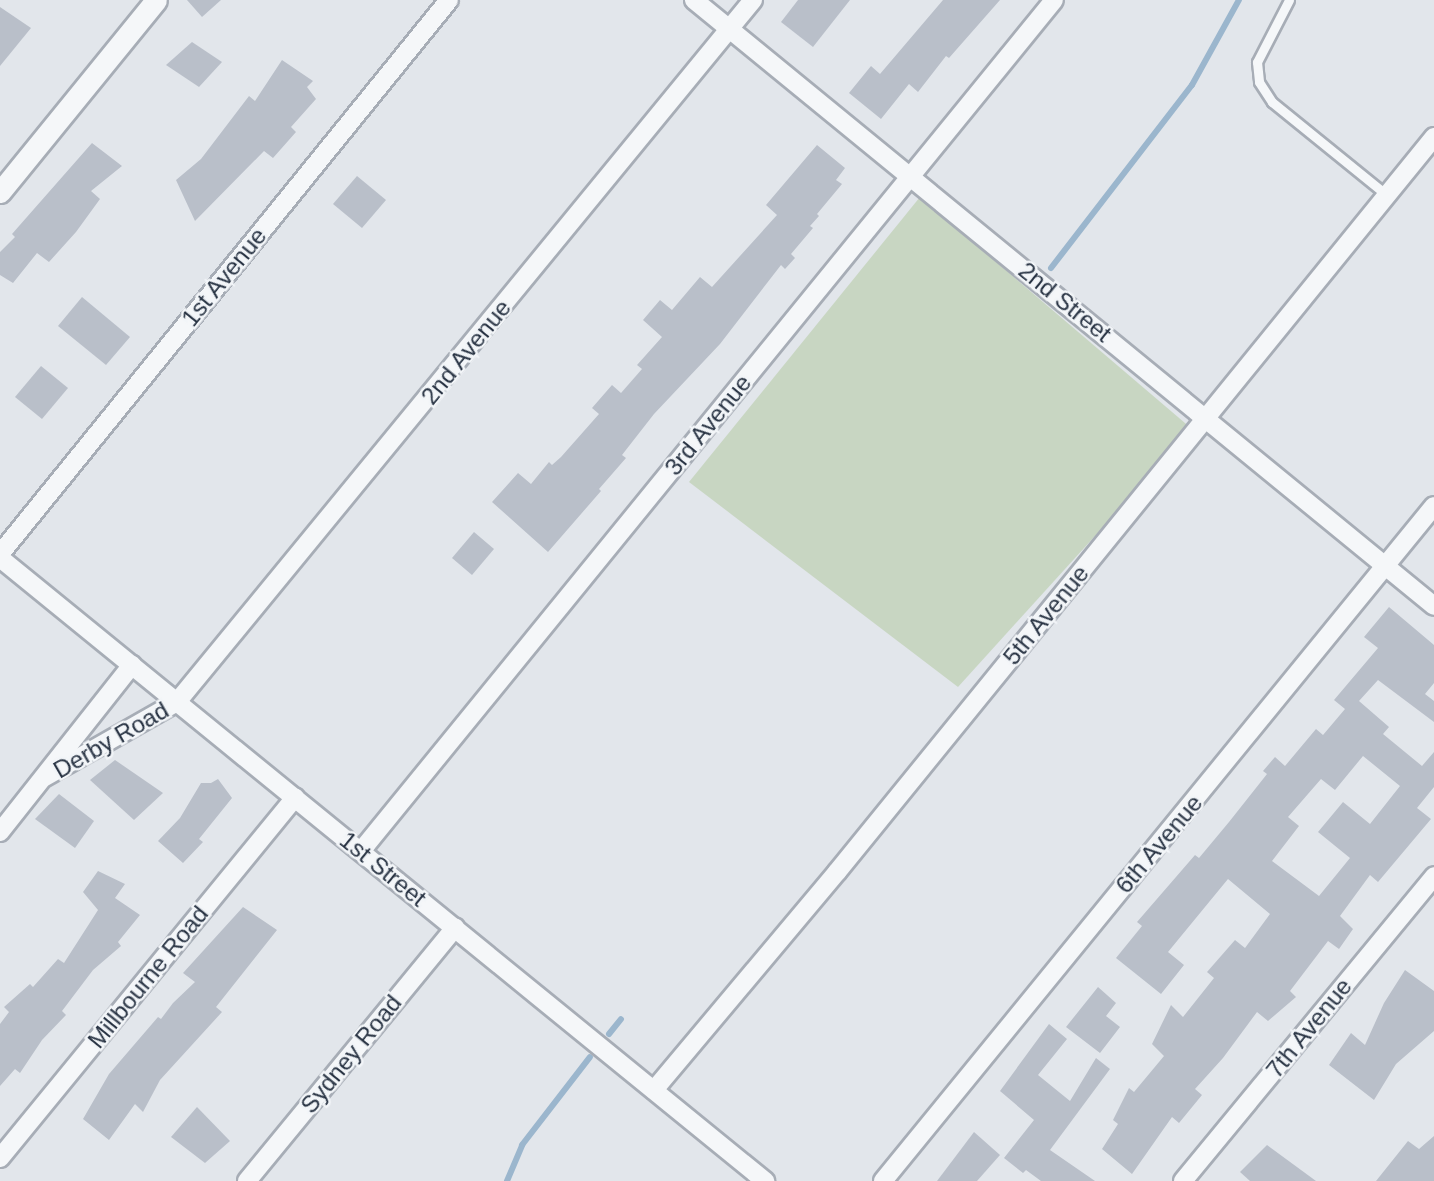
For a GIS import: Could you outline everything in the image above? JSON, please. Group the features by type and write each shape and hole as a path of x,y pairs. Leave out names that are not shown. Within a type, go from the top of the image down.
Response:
{"street":[{"path":"0,192 156,0"},
{"name":"1st Avenue","path":"0,556 449,0"},
{"name":"2nd Street","path":"694,0 1434,606"},
{"name":"2nd Avenue","path":"177,702 753,0"},
{"name":"3rd Avenue","path":"361,851 1054,0"},
{"name":"5th Avenue","path":"654,1090 837,872 1434,137"},
{"name":"6th Avenue","path":"883,1181 1434,506"},
{"name":"1st Street","path":"0,556 765,1181"},
{"name":"Derby Road","path":"0,832 132,665"},
{"name":"Derby Road","path":"45,777 177,702"},
{"name":"Millbourne Road","path":"0,1158 295,797"},
{"name":"7th Avenue","path":"1183,1181 1434,876"},
{"name":"Sydney Road","path":"247,1181 456,928"}],"lane":[{"path":"1289,0 1257,62 1259,82 1272,102 1387,195"}],"green space":[{"path":"920,197 1192,429 958,687 689,482"}],"building":[{"path":"187,0 221,0 202,17"},
{"path":"798,0 850,0 813,47 781,22"},
{"path":"943,0 1000,0 949,58 946,56 918,92 909,84 881,119 849,93 871,66 880,74"},
{"path":"0,7 31,28 0,66"},
{"path":"192,42 222,62 199,87 166,65"},
{"path":"282,60 313,81 307,87 316,99 291,127 296,132 273,158 264,151 195,221 176,180 201,159 249,96 255,101"},
{"path":"92,143 122,166 91,191 100,199 76,232 49,262 37,253 13,283 0,275 0,252 15,237 12,234"},
{"path":"817,145 845,168 836,180 842,184 817,214 819,216 810,226 813,228 791,254 795,258 785,269 781,265 720,344 654,414 622,455 626,458 599,489 601,491 548,552 492,502 518,473 531,484 549,462 552,465 561,457 599,414 592,408 612,385 621,393 642,369 637,365 662,337 643,320 660,300 672,310 700,277 712,287 777,215 766,205"},
{"path":"357,176 386,200 362,228 333,204"},
{"path":"82,297 130,337 106,365 58,326"},
{"path":"41,366 68,388 42,419 15,397"},
{"path":"474,532 494,549 472,575 452,558"},
{"path":"1389,607 1434,645 1434,683 1425,694 1434,701 1434,722 1378,680 1359,701 1389,727 1383,734 1422,766 1434,752 1434,787 1417,808 1431,819 1378,882 1370,875 1340,916 1353,929 1339,949 1328,941 1290,991 1296,997 1268,1021 1257,1012 1223,1058 1195,1089 1202,1095 1179,1123 1172,1117 1132,1174 1102,1149 1118,1124 1113,1120 1129,1088 1134,1092 1164,1056 1152,1044 1171,1005 1183,1017 1214,978 1207,972 1235,940 1245,948 1270,914 1228,879 1168,952 1184,965 1161,994 1116,958 1142,926 1137,922 1195,855 1199,858 1267,774 1263,771 1275,757 1285,766 1316,729 1323,735 1345,709 1334,700 1378,648 1364,637","holes":["1363,756 1400,786 1370,824 1343,802 1318,832 1350,858 1319,896 1272,861 1299,826 1288,817 1321,779 1335,790"]},
{"path":"115,760 163,793 134,820 90,780"},
{"path":"218,779 232,798 199,839 203,842 183,863 158,841 180,818 201,783 211,783"},
{"path":"59,794 94,821 75,848 35,819"},
{"path":"98,871 125,884 115,898 140,915 118,942 121,946 93,970 62,1011 66,1015 42,1040 20,1073 15,1069 0,1086 0,1024 9,1012 4,1007 30,984 33,987 58,959 64,963 98,910 83,892"},
{"path":"243,907 277,930 216,1007 222,1012 160,1080 143,1112 135,1104 109,1140 83,1119 109,1074 158,1017 161,1019 195,982 183,973"},
{"path":"1405,970 1434,991 1434,1031 1396,1064 1374,1100 1329,1065 1351,1033 1365,1045 1384,1003"},
{"path":"1098,987 1116,1003 1106,1016 1120,1027 1100,1053 1066,1027"},
{"path":"1049,1024 1067,1039 1038,1075 1070,1101 1096,1058 1110,1069 1050,1150 1095,1181 1041,1181 1026,1170 1023,1173 1004,1158 1034,1120 1000,1091"},
{"path":"197,1107 230,1141 205,1163 171,1137"},
{"path":"974,1132 1000,1155 977,1181 937,1181"},
{"path":"1434,1136 1434,1181 1376,1181 1408,1141 1419,1149"},
{"path":"1267,1145 1316,1181 1250,1181 1240,1172"}],"waterway":[{"path":"1051,268 1192,85 1239,0"},
{"path":"609,1034 621,1019"},
{"path":"507,1181 522,1145 590,1057"}]}
